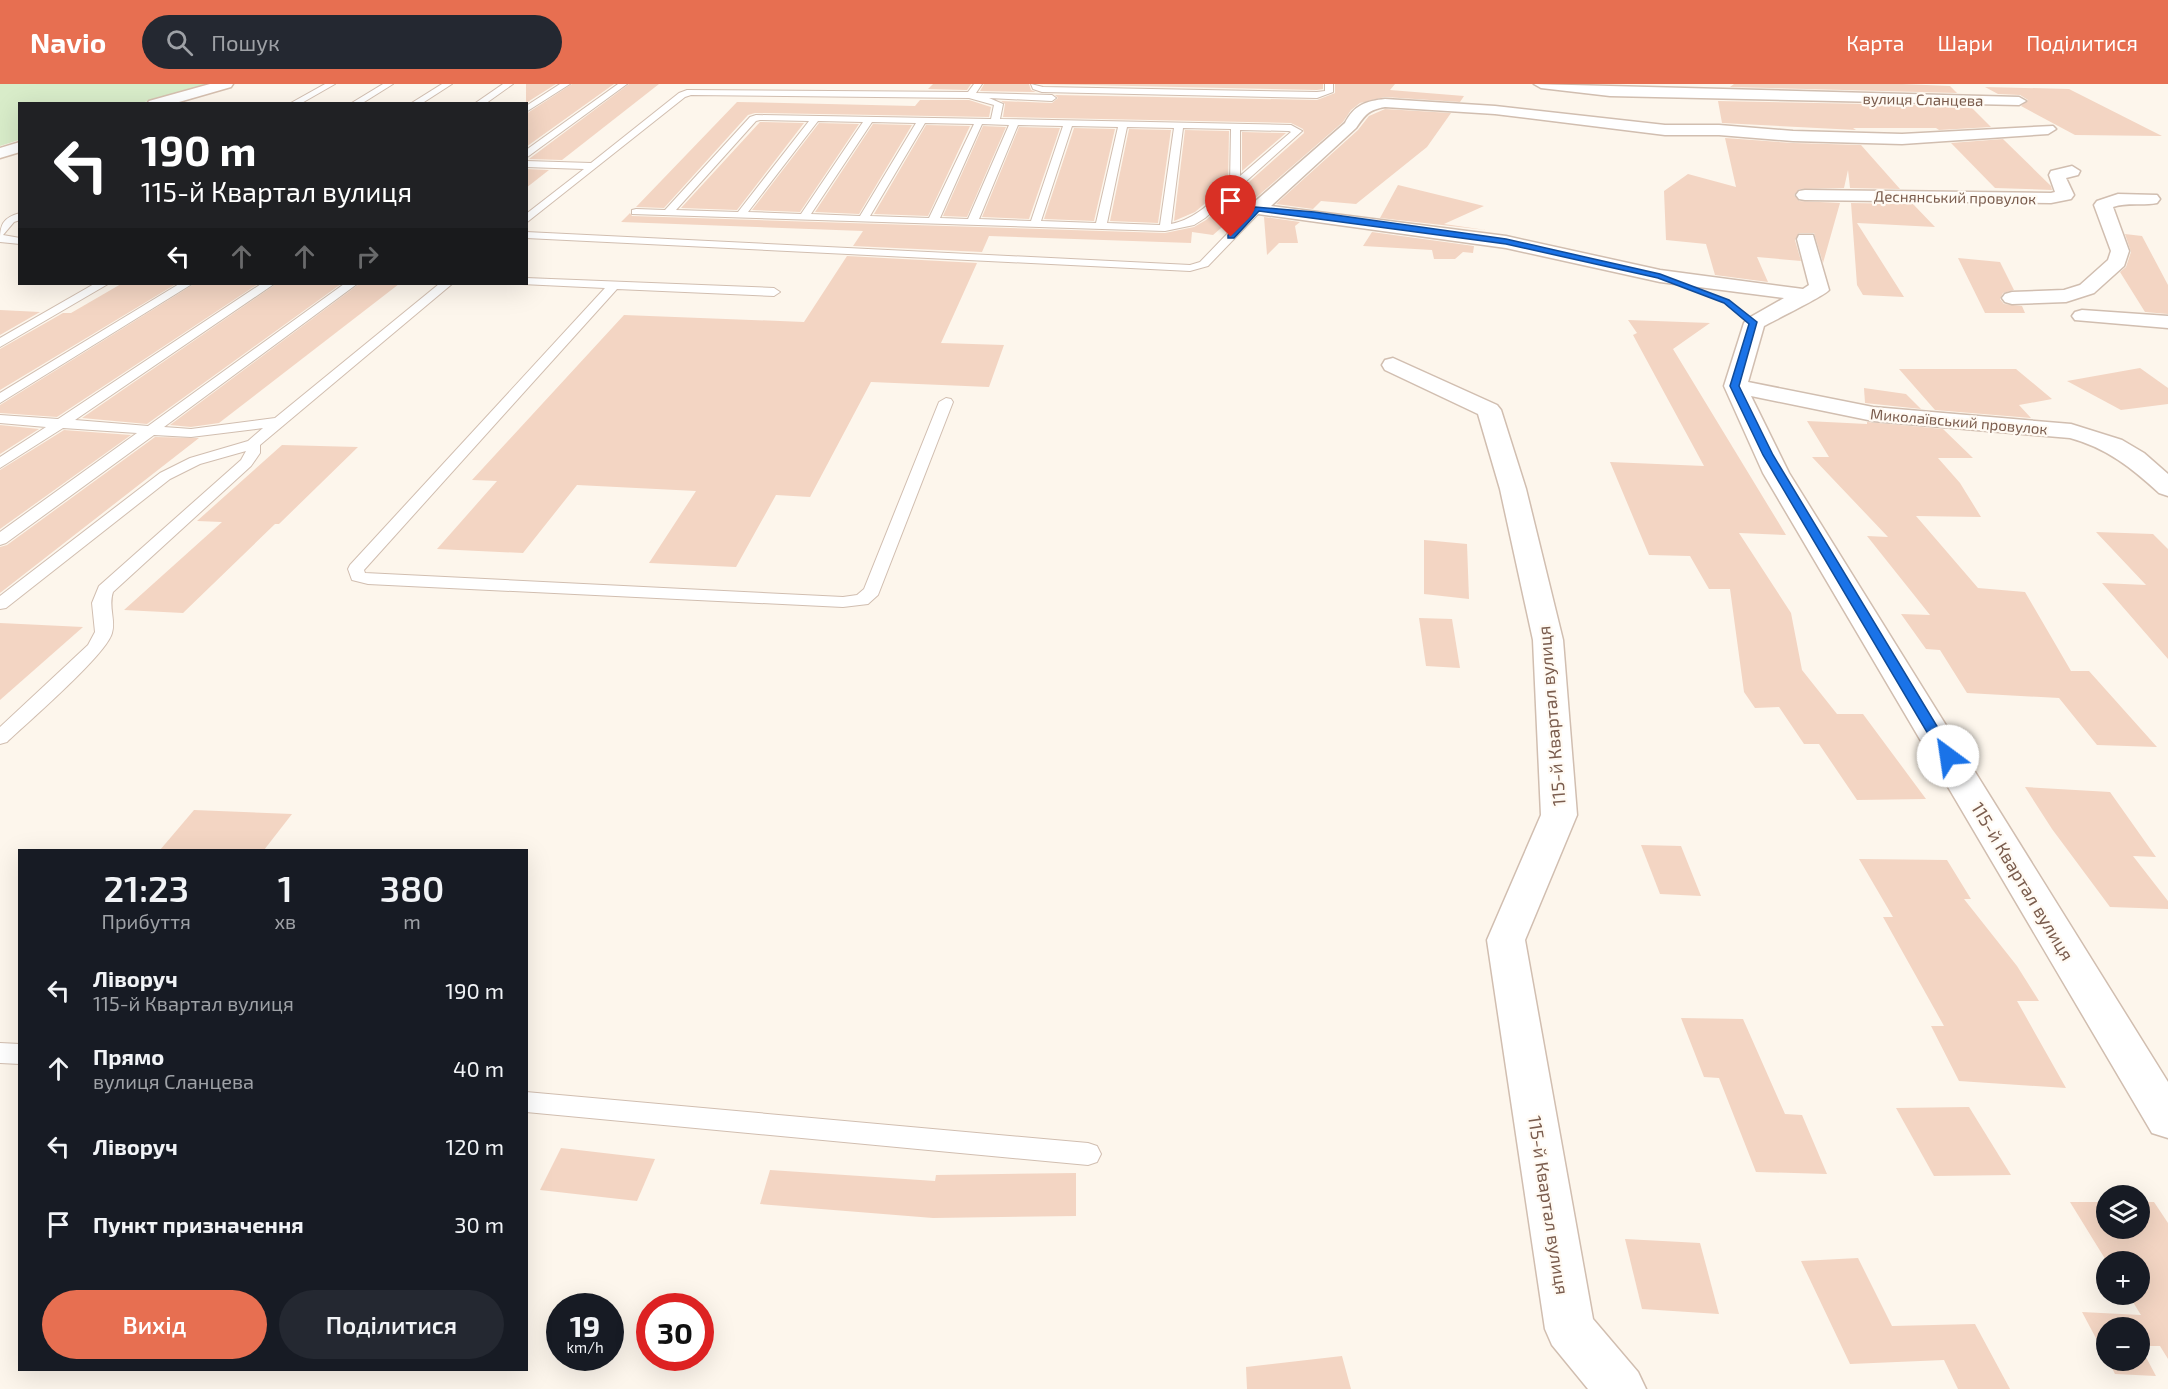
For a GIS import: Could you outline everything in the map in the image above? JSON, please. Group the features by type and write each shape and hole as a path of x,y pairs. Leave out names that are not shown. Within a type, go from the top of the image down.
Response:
{"street":[{"path":"161,102 226,84"},
{"name":"вулиця Сланцева","path":"1541,84 1610,92 2019,102"},
{"path":"1994,84 2019,102 2048,129"},
{"path":"1257,209 1351,125 1358,111 1367,105 1384,103 1495,110 1665,130 1719,130 1793,136 1902,139 2048,129"},
{"name":"Деснянський провулок","path":"1805,195 2051,198 2065,195 2056,175 2080,175 2060,150 2048,129"},
{"path":"0,153 18,148"},
{"path":"2107,185 2162,199"},
{"path":"2012,297 2066,296 2087,289 2117,262 2120,251 2103,205 2118,199 2162,199"},
{"path":"1257,209 1506,242 1660,276 1805,295"},
{"path":"1660,276 1739,311 1805,295 1819,290 1806,239"},
{"path":"1735,386 1739,311"},
{"path":"2082,316 2168,322"},
{"name":"115-й Квартал вулиця","path":"1393,365 1490,410 1513,489 1548,640 1559,815 1506,940 1569,1329 1620,1389"},
{"name":"Миколаївський провулок","path":"1735,386 1873,414 2071,431 2129,452 2168,488"},
{"name":"115-й Квартал вулиця","path":"1735,386 1776,473 2168,1120"}],"lane":[{"path":"297,102 331,84"},
{"path":"358,102 389,84"},
{"path":"417,102 448,84"},
{"path":"481,102 509,84"},
{"path":"528,109 566,84"},
{"path":"528,154 623,84"},
{"path":"808,92 815,84"},
{"path":"842,84 919,86 920,84"},
{"path":"970,95 978,84"},
{"path":"1035,84 1036,87 1042,89 1149,88 1162,92"},
{"path":"1268,94 1269,84"},
{"path":"528,218 682,95 690,92 808,92 1131,100 1162,92 1209,88 1268,94 1325,94 1329,92 1329,84"},
{"path":"970,95 999,104 995,121"},
{"path":"636,212 668,213 741,215 1165,228 1190,223 1201,216 1297,131 1291,128 1236,126 769,116 753,119 668,213"},
{"path":"741,215 816,117"},
{"path":"804,217 870,118"},
{"path":"863,219 923,119"},
{"path":"933,221 980,120"},
{"path":"972,222 1015,121"},
{"path":"1035,224 1069,122"},
{"path":"1101,226 1123,124"},
{"path":"1165,228 1179,125"},
{"path":"1235,184 1236,126"},
{"path":"528,164 594,166"},
{"path":"528,235 1190,268 1204,264 1257,209"},
{"path":"0,233 10,220 18,217"},
{"path":"0,238 7,241 18,241"},
{"path":"528,281 774,292"},
{"path":"0,343 100,285"},
{"path":"0,399 184,285"},
{"path":"0,464 267,285"},
{"path":"0,540 350,285"},
{"path":"0,604 165,476 195,461 253,444 445,285"},
{"path":"614,285 356,569 358,576 368,579 843,602 862,600 872,591 946,402"},
{"path":"0,419 191,433 280,422"},
{"path":"0,738 95,648 104,632 101,603 105,590 246,463 253,453 253,444"},
{"path":"0,1053 18,1054"},
{"path":"528,1102 1088,1154"}],"green space":[{"path":"0,84 208,84 145,102 18,102 18,140 0,146"}],"building":[{"path":"526,84 556,84 528,102"},
{"path":"572,84 614,84 528,146 528,113"},
{"path":"629,84 659,84 562,160 529,159"},
{"path":"933,84 971,84 967,90 928,89"},
{"path":"984,84 1029,84 1031,90 1036,92 980,91"},
{"path":"1040,84 1323,84 1323,89 1317,90"},
{"path":"1335,84 1395,84 1390,90 1464,96 1460,102 1385,97 1360,103 1351,110 1343,122 1213,235 1192,232 1191,243 989,236 982,252 853,246 863,231 621,222 630,213 632,216 1165,233 1194,227 1206,220 1304,133 1303,129 1291,123 1003,117 1005,104 1001,101 1052,103 1058,98 1055,95 1317,100 1335,93"},
{"path":"1734,84 1902,84 1950,86 1957,93 1730,87"},
{"path":"1985,87 2069,89 2162,136 2075,135 2021,106 2028,100 2020,95 1998,94"},
{"path":"920,100 969,100 991,107 989,117 755,113 748,115 664,208 636,207 737,102 915,106"},
{"path":"1718,101 1970,106 1991,127 1939,130 1936,128 1853,128 1856,130 1722,123"},
{"path":"1385,109 1451,113 1427,147 1356,204 1321,201 1313,209 1276,204 1358,130 1369,116"},
{"path":"760,122 804,123 737,210 681,208"},
{"path":"819,123 859,124 800,212 752,210"},
{"path":"873,124 912,125 859,214 815,212"},
{"path":"926,125 970,126 928,216 874,214"},
{"path":"983,126 1006,127 967,217 943,216"},
{"path":"1019,127 1060,128 1029,219 982,217"},
{"path":"1074,128 1115,129 1094,221 1044,219"},
{"path":"1129,129 1171,130 1158,223 1110,221"},
{"path":"1185,130 1229,131 1228,184 1195,212 1174,221"},
{"path":"1242,132 1286,133 1242,171"},
{"path":"1725,138 1861,145 1900,189 1850,188 1848,170 1844,188 1799,189 1794,195 1799,201 1840,203 1823,263 1814,233 1799,233 1795,240 1801,261 1757,257 1768,282 1715,275 1706,244 1666,240 1664,191 1688,174 1736,187"},
{"path":"2003,139 2051,186 2052,190 1995,188 1951,143"},
{"path":"528,169 549,170 528,186"},
{"path":"1398,185 1484,206 1444,224 1486,230 1380,218"},
{"path":"1851,203 1913,204 1935,227 1857,223 1904,297 1863,295 1857,285"},
{"path":"1264,217 1300,222 1295,226 1298,243 1279,243 1267,255"},
{"path":"1372,232 1474,246 1473,253 1463,252 1455,259 1434,259 1432,250 1363,246"},
{"path":"2125,234 2142,236 2168,285 2168,314 2145,312 2120,272 2126,267 2131,252"},
{"path":"847,256 977,263 941,343 1004,345 989,387 871,382 810,497 776,495 736,567 649,563 696,491 577,485 523,553 437,549 497,481 472,480 624,315 804,322"},
{"path":"1958,258 2000,262 2014,290 2003,293 2000,299 2004,304 2022,306 2025,313 1985,313"},
{"path":"119,285 174,285 0,390 0,349 63,313 71,313"},
{"path":"192,285 256,285 57,417 0,413 0,405"},
{"path":"275,285 340,285 147,424 82,418"},
{"path":"358,285 398,285 219,423 191,427 170,425"},
{"path":"0,310 40,312 0,335"},
{"path":"1628,320 1710,323 1673,349 1786,535 1739,533 1791,613 1802,670 1837,714 1863,714 1926,799 1857,800 1819,744 1804,744 1779,707 1755,708 1744,692 1730,589 1709,589 1690,556 1649,555 1610,462 1704,466 1633,335 1637,333"},
{"path":"2140,368 2168,388 2168,404 2121,410 2067,381"},
{"path":"1899,369 2016,369 2052,399 2019,405 2031,418 1935,410"},
{"path":"1864,388 1906,394 1921,409 1865,403"},
{"path":"1807,421 1867,424 1867,422 1943,429 1973,458 1938,458 1960,483 1981,517 1916,516 1978,588 2025,592 2071,671 2089,671 2157,747 2097,745 2059,698 1967,693 1940,650 1926,649 1901,614 1930,615 1867,536 1888,537 1812,457 1829,457"},
{"path":"0,425 39,429 0,454"},
{"path":"64,430 131,435 0,529 0,470"},
{"path":"155,437 199,438 0,593 0,547 7,545"},
{"path":"282,445 358,447 183,613 124,610 222,522 197,521"},
{"path":"2096,532 2153,534 2168,549 2168,659 2102,583 2146,585"},
{"path":"1424,540 1467,544 1469,599 1424,594"},
{"path":"1419,618 1452,619 1460,668 1426,666"},
{"path":"0,623 83,627 0,700"},
{"path":"2025,787 2110,792 2156,857 2133,856 2168,901 2168,909 2110,907 2052,829"},
{"path":"194,810 292,814 265,849 161,849"},
{"path":"1641,845 1681,846 1701,896 1660,894"},
{"path":"1859,859 1947,860 1971,899 1964,899 2017,966 2039,1001 2017,1001 2066,1088 1959,1081 1931,1026 1944,1026 1883,917 1893,917"},
{"path":"1681,1018 1743,1019 1785,1114 1802,1115 1827,1174 1756,1172 1719,1078 1704,1077"},
{"path":"1969,1107 2011,1175 1934,1176 1896,1108"},
{"path":"561,1148 655,1159 637,1201 540,1190"},
{"path":"770,1170 935,1181 936,1175 1076,1173 1076,1216 933,1218 760,1204"},
{"path":"2070,1202 2096,1202 2096,1239 2150,1239 2150,1202 2154,1202 2168,1223 2168,1359 2160,1346 2150,1346 2150,1317 2096,1317 2096,1338 2082,1312 2141,1315 2135,1305 2150,1305 2150,1251 2100,1251"},
{"path":"1625,1239 1700,1243 1719,1314 1642,1309"},
{"path":"1858,1258 1892,1326 1975,1324 2010,1389 1958,1389 1944,1360 1850,1364 1801,1261"},
{"path":"1342,1356 1351,1389 1247,1389 1246,1367"},
{"path":"2150,1365 2156,1376 2115,1374 2114,1371 2150,1371"}],"route":[{"path":"1231,237 1257,209 1314,215 1506,242 1660,276 1726,302 1754,323 1735,386 1776,473 1948,756"}]}
